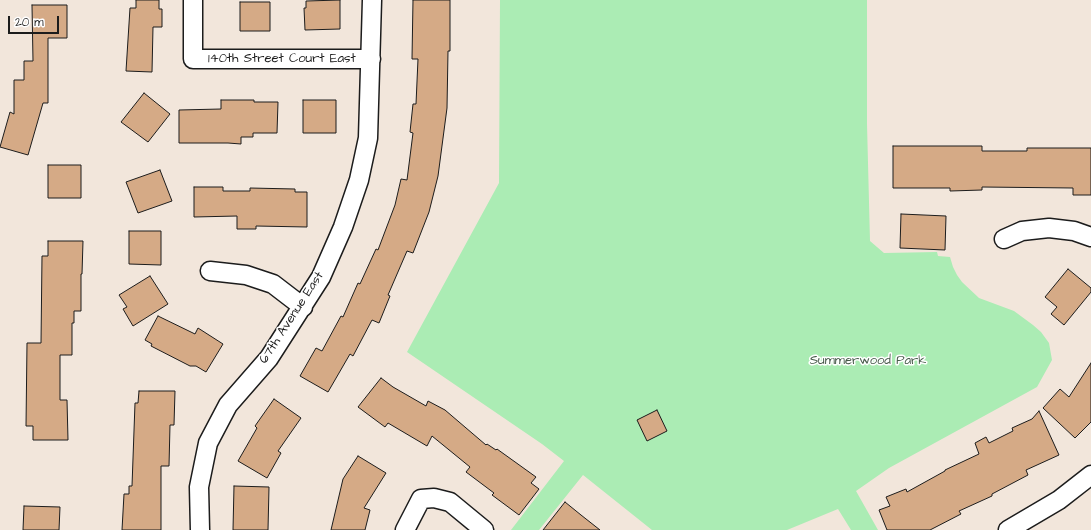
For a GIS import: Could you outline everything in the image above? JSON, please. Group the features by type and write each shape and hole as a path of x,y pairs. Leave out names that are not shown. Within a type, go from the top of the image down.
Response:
{"street":[{"name":"140th Street Court East","path":"193,0 193,59 371,59"},
{"name":"67th Avenue East","path":"200,530 200,487 208,443 228,405 270,358 321,277 343,227 359,180 368,138 372,0"},
{"path":"1004,239 1022,230 1049,228 1074,231 1091,237"},
{"path":"210,271 246,275 273,284 303,307"},
{"path":"1008,530 1060,500 1091,475"},
{"path":"405,530 420,499 434,498 450,502 484,530"}],"green space":[{"name":"Summerwood Park","path":"500,0 867,0 867,124 870,241 884,253 937,252 938,256 950,257 957,275 962,282 979,298 1014,311 1033,325 1041,332 1049,343 1052,360 1037,387 889,468 856,491 878,530 851,530 838,509 787,530 652,530 583,475 539,530 511,530 564,461 542,444 407,352 499,183"}],"building":[{"path":"136,0 159,0 159,9 162,9 162,27 153,27 152,72 126,71 130,8 136,8"},
{"path":"340,0 340,29 305,30 304,8 306,8 306,1"},
{"path":"413,0 450,0 450,51 448,51 447,108 438,176 429,212 413,253 407,251 388,295 390,296 379,323 372,320 353,356 350,354 328,392 300,376 316,348 322,351 341,316 343,317 358,283 360,284 376,249 378,250 395,205 401,179 407,180 413,133 410,132 413,104 416,104 418,59 412,59"},
{"path":"240,2 270,2 270,31 240,31"},
{"path":"32,5 67,5 67,38 48,38 48,103 43,103 28,155 0,147 10,112 14,114 14,80 24,80 24,61 33,61"},
{"path":"144,93 170,114 148,142 121,122"},
{"path":"221,100 278,102 277,133 253,133 253,137 241,137 241,144 179,143 179,110 221,109"},
{"path":"303,100 336,100 336,133 303,133"},
{"path":"893,146 982,146 982,151 1027,151 1027,148 1091,148 1091,195 1073,195 1073,188 982,187 982,190 950,191 950,188 893,188"},
{"path":"48,165 81,165 81,198 48,198"},
{"path":"160,170 172,201 138,213 126,182"},
{"path":"194,187 223,187 223,191 250,191 250,188 295,189 295,192 307,192 307,227 256,226 256,229 237,229 237,216 194,217"},
{"path":"901,214 946,216 945,250 900,248"},
{"path":"129,231 161,231 161,265 129,264"},
{"path":"48,241 83,241 81,311 74,311 74,323 72,323 72,355 60,355 60,400 67,400 68,440 33,440 33,426 26,426 27,343 41,343 42,256 48,256"},
{"path":"1068,269 1091,288 1091,292 1064,325 1051,314 1057,307 1045,297"},
{"path":"150,276 168,304 133,326 123,309 127,307 119,295"},
{"path":"158,316 195,334 198,328 223,344 206,372 196,366 190,366 151,346 152,344 145,340"},
{"path":"1091,363 1091,422 1075,438 1043,408 1060,389 1069,397"},
{"path":"381,378 393,387 426,406 428,401 445,410 486,445 487,444 496,450 497,449 536,477 531,483 539,489 519,515 492,495 494,493 466,472 470,467 432,436 427,446 388,423 385,427 358,407"},
{"path":"139,391 175,391 174,425 170,425 169,466 161,466 161,530 122,530 124,494 129,494 129,486 132,486 135,403 138,403"},
{"path":"274,399 301,418 278,451 281,453 267,478 238,461 257,428 255,426"},
{"path":"657,410 667,431 647,441 637,420"},
{"path":"1039,411 1059,455 1026,470 1028,475 992,494 992,496 959,511 961,514 930,530 887,530 879,510 890,506 886,497 906,489 907,492 945,470 979,454 975,443 986,437 989,443 1013,431 1012,428 1032,419"},
{"path":"358,456 386,473 364,508 370,510 365,530 331,530 343,479"},
{"path":"234,486 269,487 268,530 233,530"},
{"path":"565,502 581,515 600,530 543,530"},
{"path":"24,506 60,507 59,530 23,530"}]}
